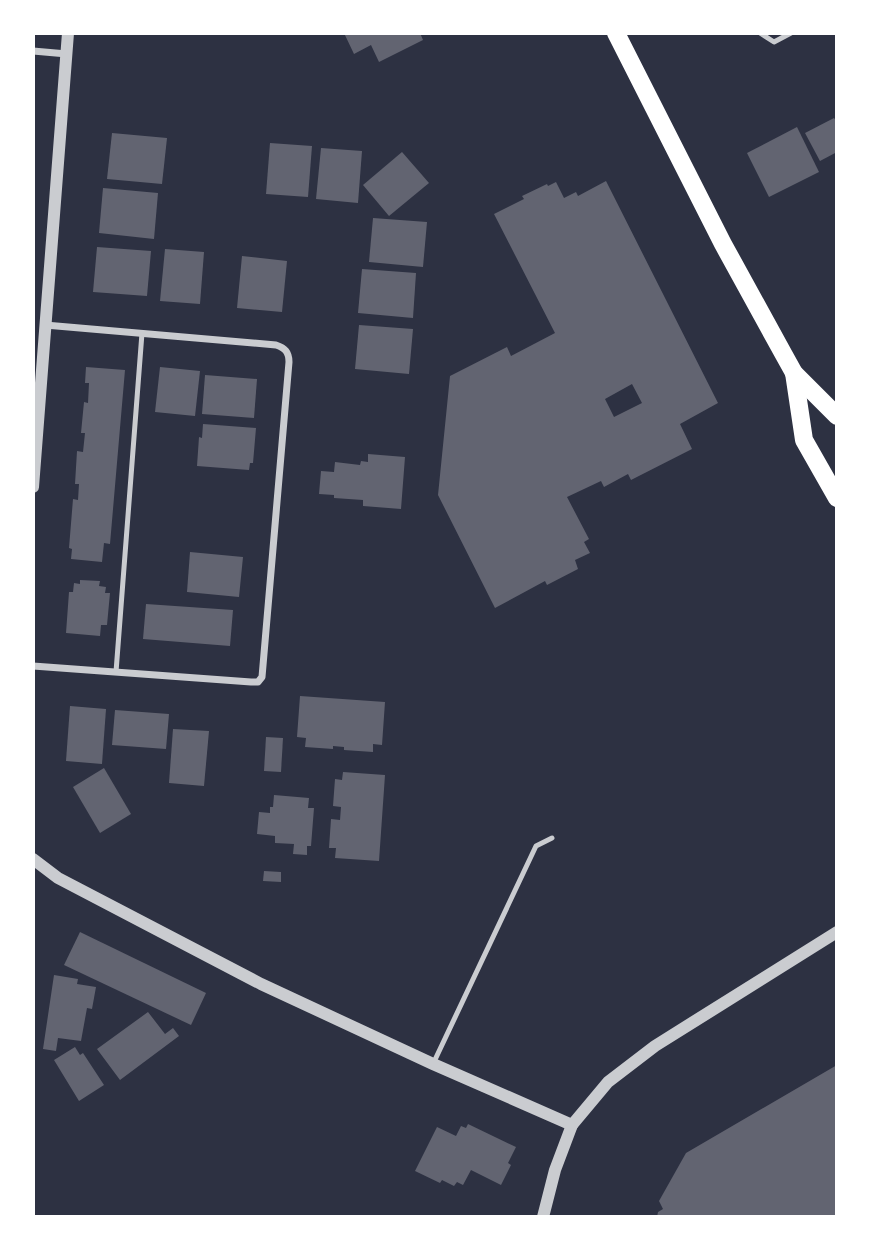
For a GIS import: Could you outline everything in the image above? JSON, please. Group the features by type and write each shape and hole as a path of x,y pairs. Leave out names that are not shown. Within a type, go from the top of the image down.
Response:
{"main road":[{"path":"616,33 723,244 794,373 837,416"},
{"path":"794,373 804,440 837,498"}],"street":[{"path":"33,487 68,33"},
{"path":"33,51 67,54"},
{"path":"33,666 258,682 262,677 289,355 276,345 45,325"},
{"path":"33,859 58,878 261,984 572,1125"},
{"path":"543,1217 555,1170 572,1125 608,1082 655,1046 837,932"}],"lane":[{"path":"760,33 774,42 791,33"},
{"path":"116,672 142,332"},
{"path":"433,1063 536,846 552,838"}],"building":[{"path":"344,33 420,33 423,40 379,62 371,45 354,54"},
{"path":"834,118 837,122 837,152 820,161 805,133"},
{"path":"797,127 819,172 769,197 747,153"},
{"path":"112,133 167,138 162,184 107,179"},
{"path":"270,143 312,146 308,197 266,194"},
{"path":"321,148 362,151 358,203 316,199"},
{"path":"402,152 429,183 389,216 363,185"},
{"path":"606,181 718,403 680,424 692,449 631,480 628,474 604,487 601,481 567,497 589,539 584,542 590,553 575,560 578,569 547,585 545,581 495,608 438,495 450,376 507,347 511,356 555,333 494,214 524,199 522,196 556,182 564,198 576,192 578,196","holes":["632,384 642,403 614,417 605,399"]},
{"path":"103,188 158,193 154,239 99,233"},
{"path":"373,218 427,222 423,267 369,262"},
{"path":"97,247 151,251 147,296 93,292"},
{"path":"165,249 204,252 200,304 160,301"},
{"path":"242,256 287,261 282,312 237,308"},
{"path":"362,269 416,273 413,318 358,313"},
{"path":"359,325 413,329 409,374 355,369"},
{"path":"86,367 125,370 110,544 104,543 102,562 71,559 72,549 69,548 73,499 78,500 79,484 75,484 77,451 83,452 85,433 81,433 84,402 88,403 89,383 85,383"},
{"path":"160,367 200,371 195,416 155,412"},
{"path":"205,375 257,379 254,418 202,414"},
{"path":"203,424 256,428 253,463 250,463 249,470 197,466 199,437 202,438"},
{"path":"368,454 405,457 401,509 363,506 363,500 319,494 321,471 334,472 335,462 360,465 361,461 368,462"},
{"path":"190,552 243,557 239,597 187,592"},
{"path":"80,580 100,581 99,586 106,587 105,593 110,593 107,625 101,625 100,636 66,633 69,592 73,592 74,583 80,584"},
{"path":"146,604 233,610 230,646 143,639"},
{"path":"300,696 385,702 382,745 373,744 373,752 344,750 344,747 333,746 333,749 305,747 306,738 297,737"},
{"path":"70,706 106,709 102,764 66,761"},
{"path":"115,710 169,714 166,749 112,745"},
{"path":"173,729 209,731 204,786 169,783"},
{"path":"266,737 283,738 281,772 264,771"},
{"path":"104,768 131,814 100,833 73,787"},
{"path":"343,772 385,775 379,861 335,858 336,848 329,848 331,819 340,820 341,807 333,806 335,779 342,780"},
{"path":"274,795 309,798 308,808 314,808 311,846 307,846 307,855 293,854 294,844 275,843 275,836 257,834 259,812 270,813"},
{"path":"264,871 281,872 281,882 263,881"},
{"path":"80,932 206,993 191,1025 64,965"},
{"path":"54,975 78,979 77,984 96,987 92,1009 87,1008 81,1041 58,1038 56,1051 43,1049"},
{"path":"148,1012 165,1034 173,1028 179,1036 120,1080 97,1049"},
{"path":"75,1047 80,1055 83,1053 104,1085 79,1101 54,1060"},
{"path":"837,1065 837,1217 657,1217 658,1212 663,1209 659,1201 686,1153"},
{"path":"468,1124 516,1147 501,1185 471,1170 463,1185 457,1182 454,1186 442,1180 440,1183 415,1171 437,1127 456,1136 461,1126 466,1128"}]}
